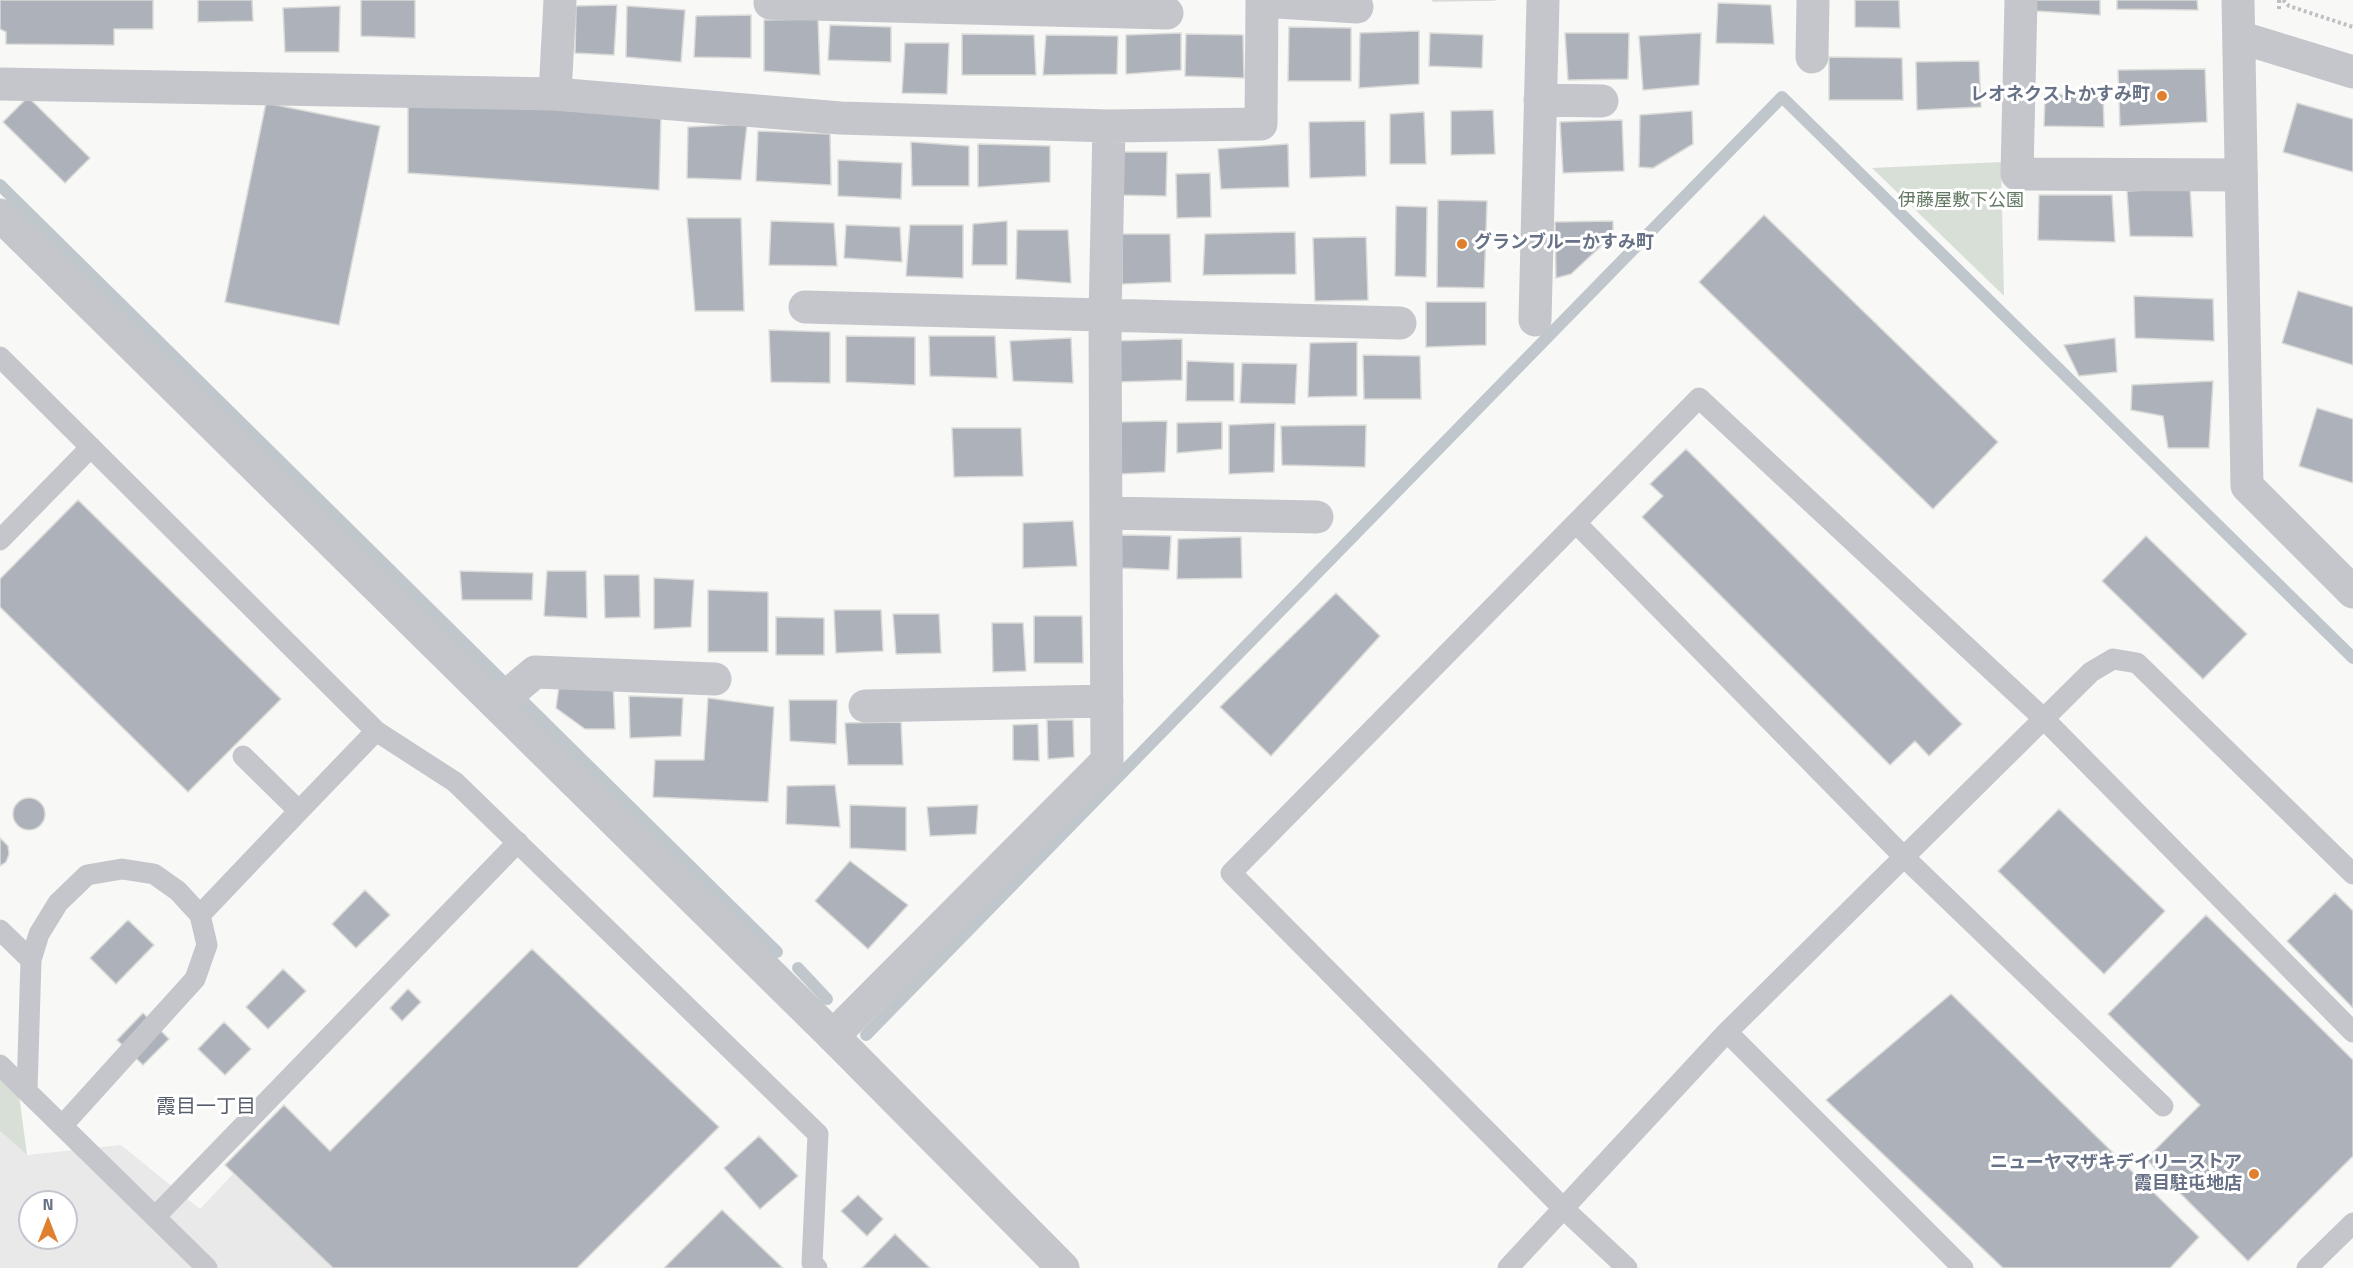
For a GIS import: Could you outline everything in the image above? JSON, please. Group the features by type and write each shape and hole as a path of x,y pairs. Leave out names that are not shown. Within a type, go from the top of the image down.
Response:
{"street":[{"path":"555,94 560,0"},
{"path":"771,0 770,3 1167,13"},
{"path":"0,84 555,94 840,118 1109,126 1261,124 1262,0 1357,7"},
{"path":"1535,320 1543,0"},
{"path":"1812,57 1813,0"},
{"path":"2021,0 2017,174 2241,175"},
{"path":"2238,0 2247,486 2353,592"},
{"path":"2239,36 2353,72"},
{"path":"1540,100 1602,101"},
{"path":"833,1036 1107,762 1105,316 1109,126"},
{"path":"0,215 503,699 1062,1268"},
{"path":"805,308 1400,323"},
{"path":"1107,513 1317,517"},
{"path":"503,699 535,672 715,679"},
{"path":"866,706 1107,701"}],"lane":[{"path":"0,357 376,731 455,782 818,1134 812,1263 817,1268"},
{"path":"1627,1268 1564,1209 1231,873 1699,398 2044,719 2353,1032"},
{"path":"0,540 91,447"},
{"path":"1576,523 1904,857 2163,1106"},
{"path":"1508,1268 1727,1032 2091,672 2113,659 2137,663 2353,874"},
{"path":"200,915 376,731"},
{"path":"243,756 299,811"},
{"path":"155,1217 518,842"},
{"path":"27,1091 31,960 39,934 58,903 87,875 122,869 154,874 178,891 200,915 207,945 195,979 62,1126"},
{"path":"0,930 31,960"},
{"path":"1727,1032 1963,1268"},
{"path":"0,1065 207,1268"},
{"path":"2307,1268 2353,1223"}],"path":[{"path":"2283,0 2289,6 2353,27"}],"shaded area":[{"path":"0,1131 27,1155 121,1145 200,1209 233,1174 333,1268 0,1268"}],"green space":[{"name":"伊藤屋敷下公園","path":"2001,162 2004,296 1872,168"},
{"path":"0,1077 19,1095 27,1155 0,1131"}],"building":[{"path":"0,0 153,0 153,29 114,29 114,45 6,44 6,32 0,29"},
{"path":"198,0 252,0 253,21 198,22"},
{"path":"361,0 415,0 415,38 361,36"},
{"path":"1433,0 1495,0 1433,1"},
{"path":"1855,0 1899,0 1900,28 1855,27"},
{"path":"2036,0 2100,0 2100,15 2036,11"},
{"path":"2117,0 2197,0 2198,10 2117,9"},
{"path":"1718,3 1771,5 1774,44 1716,43"},
{"path":"617,5 614,55 575,53 576,6"},
{"path":"340,6 339,52 285,52 283,8"},
{"path":"627,6 685,10 681,62 626,57"},
{"path":"751,15 751,58 694,57 696,16"},
{"path":"818,19 820,75 764,71 764,20"},
{"path":"830,25 891,27 891,62 828,60"},
{"path":"1289,27 1351,28 1351,81 1288,81"},
{"path":"1419,31 1419,84 1359,88 1360,33"},
{"path":"1181,33 1181,70 1126,74 1126,35"},
{"path":"1430,33 1483,35 1482,68 1429,66"},
{"path":"1565,33 1629,33 1628,79 1568,80"},
{"path":"1701,33 1699,85 1643,90 1639,36"},
{"path":"962,34 1034,35 1036,75 962,75"},
{"path":"1186,34 1243,35 1244,78 1185,76"},
{"path":"1046,35 1118,36 1117,74 1043,75"},
{"path":"905,43 949,43 947,94 902,93"},
{"path":"1829,57 1902,58 1903,100 1829,100"},
{"path":"1979,61 1981,107 1917,110 1916,62"},
{"name":"レオネクストかすみ町","path":"2205,69 2207,122 2120,126 2118,70"},
{"path":"2103,93 2104,127 2044,126 2045,95"},
{"path":"28,97 90,158 65,183 3,122"},
{"path":"408,102 661,114 659,190 408,173"},
{"path":"266,103 380,126 339,325 225,302"},
{"path":"2297,103 2353,119 2353,172 2283,152"},
{"path":"1493,110 1495,154 1451,155 1451,111"},
{"path":"1692,111 1693,144 1653,168 1639,167 1640,115"},
{"path":"1424,112 1426,164 1390,164 1390,114"},
{"path":"1622,120 1624,171 1563,173 1560,122"},
{"path":"1365,121 1366,176 1310,178 1309,122"},
{"path":"747,124 741,180 687,178 688,127"},
{"path":"758,131 830,134 831,185 756,181"},
{"path":"911,142 969,146 969,186 912,186"},
{"path":"978,144 1050,146 1050,182 978,187"},
{"path":"1288,144 1289,187 1221,189 1218,149"},
{"path":"1118,152 1167,152 1166,196 1117,195"},
{"path":"838,160 902,163 901,199 838,196"},
{"path":"1210,173 1211,217 1177,218 1176,174"},
{"path":"2190,188 2193,237 2130,236 2127,191"},
{"path":"2039,195 2112,195 2115,242 2038,240"},
{"name":"グランブルーかすみ町","path":"1438,200 1487,201 1484,288 1437,287"},
{"path":"1396,206 1427,207 1426,277 1395,276"},
{"path":"1764,215 1998,442 1933,509 1699,282"},
{"path":"687,218 741,218 744,311 695,311"},
{"path":"771,221 834,223 837,266 769,265"},
{"path":"1007,221 1007,265 972,265 973,224"},
{"path":"1613,221 1613,235 1571,274 1556,278 1555,222"},
{"path":"846,225 900,227 902,262 844,258"},
{"path":"910,225 963,225 963,278 906,276"},
{"path":"1017,230 1068,230 1071,283 1016,279"},
{"path":"1295,232 1296,274 1203,275 1205,234"},
{"path":"1122,234 1170,234 1171,282 1122,284"},
{"path":"1366,237 1368,300 1315,301 1313,238"},
{"path":"2298,291 2353,307 2353,365 2282,343"},
{"path":"2134,296 2213,299 2214,341 2135,338"},
{"path":"1426,302 1486,302 1486,345 1426,347"},
{"path":"769,330 830,332 830,383 771,382"},
{"path":"846,336 915,337 915,385 846,382"},
{"path":"929,336 995,336 997,378 930,376"},
{"path":"1071,338 1073,383 1013,381 1010,341"},
{"path":"2115,338 2117,372 2079,376 2064,345"},
{"path":"1182,339 1182,380 1116,382 1114,341"},
{"path":"1357,342 1357,396 1308,397 1310,343"},
{"path":"1363,355 1420,356 1421,399 1364,399"},
{"path":"1187,361 1234,363 1234,401 1186,401"},
{"path":"1242,363 1297,364 1295,404 1240,403"},
{"path":"2213,381 2209,448 2168,448 2163,416 2131,410 2132,385"},
{"path":"2317,408 2353,419 2353,483 2299,466"},
{"path":"1167,421 1165,472 1118,474 1121,422"},
{"path":"1222,422 1222,449 1177,453 1177,423"},
{"path":"1275,423 1274,472 1229,474 1229,425"},
{"path":"1366,425 1365,467 1282,465 1281,426"},
{"path":"952,428 1021,428 1023,476 954,477"},
{"path":"1686,449 1962,724 1929,756 1915,741 1890,765 1642,517 1663,496 1650,484"},
{"path":"78,500 281,699 188,792 0,607 0,579"},
{"path":"1073,521 1077,566 1023,568 1023,523"},
{"path":"1121,535 1171,536 1169,570 1121,568"},
{"path":"2146,536 2247,634 2203,679 2102,581"},
{"path":"1241,537 1242,578 1177,579 1178,539"},
{"path":"460,571 533,573 532,600 462,600"},
{"path":"547,571 586,571 587,618 544,616"},
{"path":"604,575 639,575 640,617 605,618"},
{"path":"654,578 694,580 691,627 654,629"},
{"path":"708,590 768,592 768,652 708,652"},
{"path":"1336,593 1380,636 1271,756 1220,707"},
{"path":"834,610 881,610 883,651 836,653"},
{"path":"893,614 939,614 941,653 896,654"},
{"path":"1034,616 1082,616 1083,663 1034,663"},
{"path":"776,617 824,618 824,655 776,655"},
{"path":"992,623 1023,623 1026,671 993,672"},
{"path":"560,679 613,682 615,729 585,729 556,708"},
{"path":"629,696 683,698 681,736 630,738"},
{"path":"708,698 774,707 768,802 653,797 655,760 704,760"},
{"path":"789,700 837,700 836,744 790,741"},
{"path":"1047,720 1073,720 1074,757 1048,759"},
{"path":"901,722 903,765 848,765 845,723"},
{"path":"1038,724 1039,761 1013,760 1013,725"},
{"path":"835,785 840,827 786,824 787,786"},
{"path":"29,798 41,802 45,814 41,826 29,830 17,826 13,814 17,802"},
{"path":"850,805 906,807 906,851 850,848"},
{"path":"978,805 976,834 930,836 927,807"},
{"path":"2059,809 2165,911 2104,974 1998,871"},
{"path":"0,838 8,846 9,854 6,862 0,866"},
{"path":"850,861 908,905 868,949 815,901"},
{"path":"365,890 390,915 356,948 332,924"},
{"path":"2335,893 2353,911 2353,1008 2287,941"},
{"path":"2206,915 2353,1060 2353,1156 2248,1261 2146,1159 2200,1105 2108,1014"},
{"path":"128,920 154,945 116,984 90,958"},
{"path":"532,949 719,1127 577,1268 333,1268 225,1165 284,1105 330,1151"},
{"path":"283,969 306,991 268,1029 246,1007"},
{"path":"408,989 421,1002 402,1021 390,1008"},
{"path":"1951,994 2199,1237 2170,1268 2003,1268 1826,1100"},
{"path":"143,1013 169,1039 143,1065 117,1040"},
{"path":"224,1022 251,1049 225,1075 198,1049"},
{"path":"759,1136 798,1176 760,1209 724,1168"},
{"path":"858,1195 883,1219 867,1236 841,1211"},
{"path":"722,1210 783,1268 664,1268"},
{"path":"895,1234 930,1268 862,1268"}],"waterway":[{"path":"866,1035 1782,97 2353,658"},
{"path":"0,185 777,952"},
{"path":"798,968 827,999"}],"place":[{"name":"レオネクストかすみ町","path":"2162,96"},
{"name":"グランブルーかすみ町","path":"1462,244"},
{"name":"ニューヤマザキデイリーストア 霞目駐屯地店","path":"2254,1174"}],"district":[{"name":"霞目一丁目","path":"206,1108"}]}
